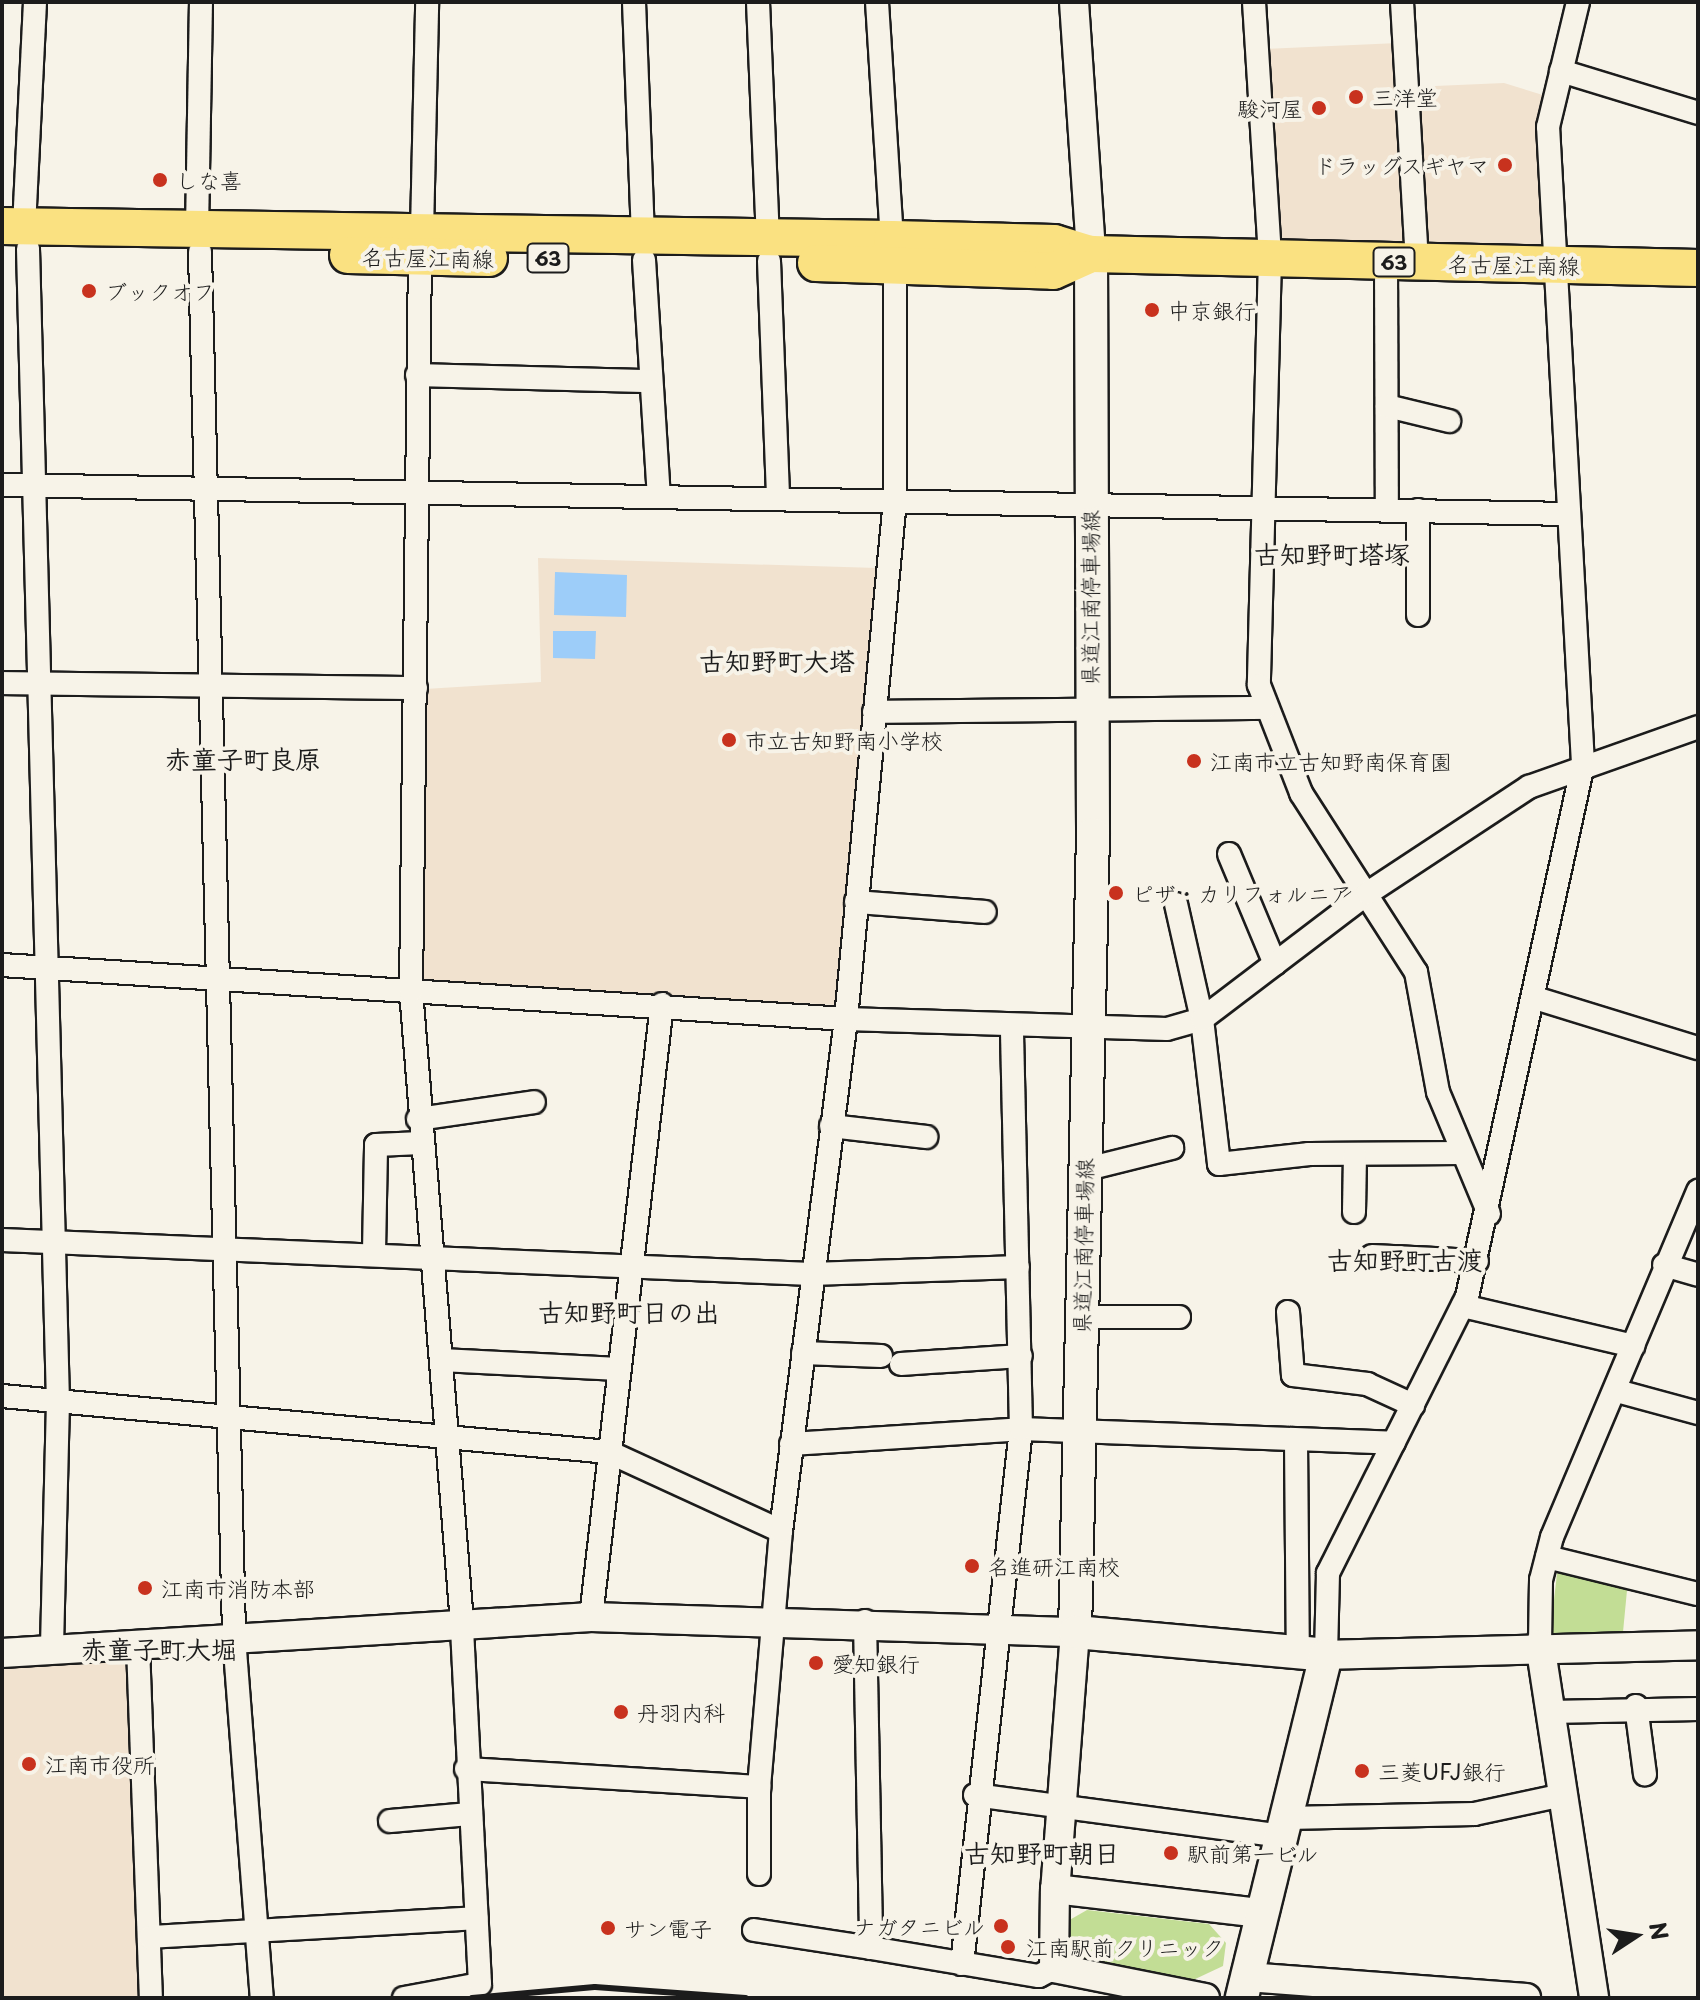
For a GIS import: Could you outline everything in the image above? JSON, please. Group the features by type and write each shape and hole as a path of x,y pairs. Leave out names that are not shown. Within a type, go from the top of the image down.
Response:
{"main road":[{"name":"名古屋江南線","path":"14,238 894,253 1054,243 1091,254 1698,268"},
{"name":"県道江南停車場線","path":"1075,1632 1087,1027 1091,254"},
{"path":"1075,1632 1312,1654 1285,1827 1259,1913 1245,1988"}],"street":[{"path":"35,2 14,238 31,484 49,1239 58,1401 52,1650"},
{"path":"201,2 199,241 210,486 234,1637 262,1998"},
{"path":"404,1998 480,1984 466,1769 462,1623 418,1119 411,991 417,375 427,2"},
{"path":"634,2 644,250 659,496"},
{"path":"758,2 778,497"},
{"path":"759,1874 759,1787 772,1620 811,1274 846,1019 895,500 894,253 877,2"},
{"path":"1074,2 1091,254"},
{"path":"1254,2 1270,258 1259,685 1265,708 1301,793 1416,972 1438,1092 1489,1214"},
{"path":"1387,509 1387,406 1402,262 1402,2"},
{"path":"1312,1654 1328,1573 1463,1306 1477,1261 1583,764 1565,514 1548,127 1578,2"},
{"path":"1561,71 1698,113"},
{"path":"417,375 651,381"},
{"path":"1387,406 1449,421"},
{"path":"2,485 210,486 1565,514"},
{"path":"1418,510 1418,615"},
{"path":"2,683 214,689 416,688"},
{"path":"874,712 1265,708"},
{"path":"2,965 662,1004 846,1019 1167,1029 1202,1019 1368,893 1529,787 1583,764 1698,727"},
{"path":"1229,854 1275,964"},
{"path":"856,902 985,912"},
{"path":"1176,904 1202,1019 1219,1164 1355,1155 1462,1153"},
{"path":"1535,998 1698,1048"},
{"path":"591,1617 662,1004"},
{"path":"962,1964 975,1795 1021,1429 1012,1025"},
{"path":"418,1119 534,1102"},
{"path":"831,1126 926,1137"},
{"path":"374,1252 376,1145 421,1143"},
{"path":"1083,1170 1172,1148"},
{"path":"1354,1212 1355,1155"},
{"path":"1594,1998 1540,1644 1547,1557 1617,1391 1664,1265 1698,1191"},
{"path":"2,1240 49,1239 631,1262 811,1274 1018,1267"},
{"path":"1372,1256 1477,1261"},
{"path":"1664,1265 1698,1275"},
{"path":"1463,1306 1633,1346"},
{"path":"1288,1312 1293,1375 1367,1384 1413,1405"},
{"path":"1080,1317 1179,1317"},
{"path":"803,1353 891,1360 1021,1356"},
{"path":"441,1360 619,1369"},
{"path":"1617,1391 1698,1413"},
{"path":"2,1396 229,1421 609,1452 781,1531"},
{"path":"791,1444 1021,1429 1080,1436 1394,1443"},
{"path":"1296,1441 1312,1654"},
{"path":"1547,1557 1698,1594"},
{"path":"2,1653 591,1617 865,1621 1075,1632 1055,1889 1054,1968"},
{"path":"865,1621 871,1948"},
{"path":"1312,1654 1540,1644 1698,1645"},
{"path":"138,1646 151,1998"},
{"path":"1550,1712 1636,1706 1698,1709"},
{"path":"1636,1706 1645,1774"},
{"path":"466,1769 759,1787"},
{"path":"975,1795 1062,1808 1285,1827 1474,1814 1563,1795"},
{"path":"390,1821 470,1814"},
{"path":"1055,1889 1259,1913"},
{"path":"150,1937 476,1918"},
{"path":"754,1930 1039,1976 1054,1968 1205,1998"},
{"path":"1245,1988 1526,1998"}],"shaded area":[{"path":"1398,43 1411,253 1277,250 1267,49"},
{"path":"1504,83 1546,96 1548,258 1423,258 1412,87"},
{"path":"538,558 877,568 837,1005 422,982 425,689 541,682"},
{"path":"130,1652 145,1998 2,1998 2,1661"}],"green space":[{"path":"1558,1565 1628,1580 1623,1632 1550,1635"},
{"path":"1087,1910 1209,1924 1226,1943 1223,1966 1191,1981 1088,1961 1067,1946 1066,1922"}],"water":[{"path":"555,572 627,575 626,617 554,615"},
{"path":"553,631 596,631 595,659 553,658"}],"railway":[{"path":"472,1998 595,1987 746,1998"}],"place":[{"name":"三洋堂","path":"1356,97"},
{"name":"駿河屋","path":"1319,108"},
{"name":"ドラッグスギヤマ","path":"1505,165"},
{"name":"しな喜","path":"160,180"},
{"name":"ブックオフ","path":"89,291"},
{"name":"中京銀行","path":"1152,310"},
{"name":"市立古知野南小学校","path":"729,740"},
{"name":"江南市立古知野南保育園","path":"1194,761"},
{"name":"ピザ・カリフォルニア","path":"1116,893"},
{"name":"名進研江南校","path":"972,1566"},
{"name":"江南市消防本部","path":"145,1588"},
{"name":"愛知銀行","path":"816,1663"},
{"name":"丹羽内科","path":"621,1712"},
{"name":"江南市役所","path":"29,1764"},
{"name":"三菱UFJ銀行","path":"1362,1771"},
{"name":"駅前第一ビル","path":"1171,1853"},
{"name":"ナガタニビル","path":"1001,1926"},
{"name":"サン電子","path":"608,1928"},
{"name":"江南駅前クリニック","path":"1008,1947"}],"district":[{"name":"古知野町塔塚","path":"1332,554"},
{"name":"古知野町大塔","path":"777,661"},
{"name":"赤童子町良原","path":"243,759"},
{"name":"古知野町古渡","path":"1405,1260"},
{"name":"古知野町日の出","path":"629,1312"},
{"name":"赤童子町大堀","path":"159,1649"},
{"name":"古知野町朝日","path":"1042,1853"}]}
